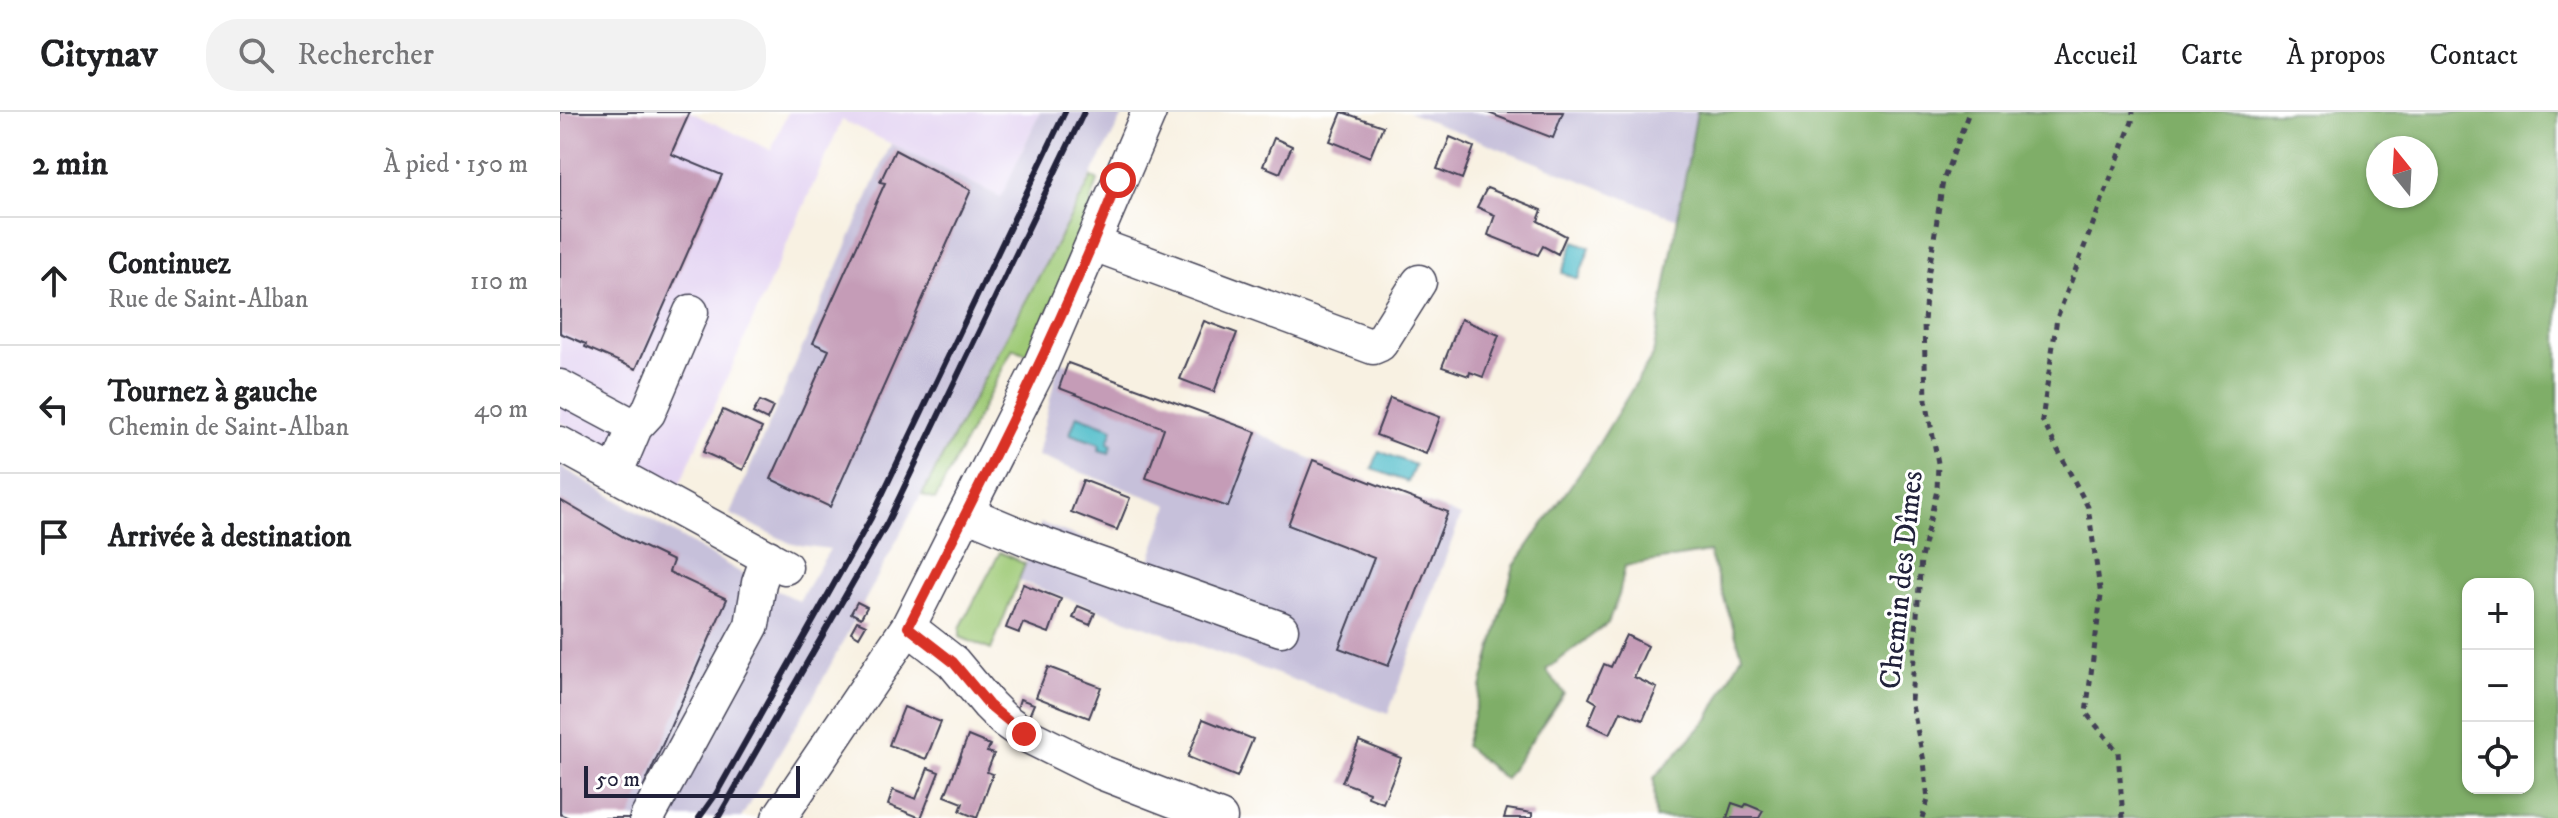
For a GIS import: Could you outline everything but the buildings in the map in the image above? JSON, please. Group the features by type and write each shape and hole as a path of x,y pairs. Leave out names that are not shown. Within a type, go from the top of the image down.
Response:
{"street":[{"path":"779,818 908,627 1040,366 1149,112"},
{"path":"1094,244 1373,347 1380,344 1419,282"},
{"path":"615,474 635,427 648,413 691,312"},
{"path":"560,387 635,427"},
{"path":"560,444 777,562 759,583 752,625 647,818"},
{"path":"966,513 1033,541 1281,629"},
{"path":"908,627 953,662 989,705 1024,734 1103,773 1220,818"}],"path":[{"name":"Chemin des Dîmes","path":"1922,818 1928,800 1924,761 1911,701 1921,558 1937,490 1938,463 1926,400 1924,322 1943,181 1969,112"},
{"path":"2123,818 2118,752 2086,713 2101,596 2088,507 2042,420 2057,318 2132,122 2133,112"}],"shaded area":[{"path":"560,112 690,112 771,150 788,112 1040,112 1001,197 842,120 678,488 560,422"},
{"path":"1040,112 1125,112 815,694 741,818 560,818 560,466 743,574 799,601 830,549 792,544 730,514 891,144 1001,197"},
{"path":"1408,112 1697,112 1678,219"},
{"path":"1059,361 1256,432 1313,460 1461,516 1388,714 1019,581 1041,523 1149,563 1169,505 1037,456"}],"green space":[{"path":"1697,112 2558,112 2558,818 1655,818 1654,778 1709,718 1742,655 1709,552 1625,566 1619,595 1608,623 1546,670 1564,693 1505,779 1465,746 1514,566 1590,458 1653,355"},
{"path":"1092,177 1098,181 1091,201 1094,209 1029,355 1013,348 935,500 922,495"},
{"path":"1000,552 1025,564 991,650 960,637 960,628"}],"water":[{"path":"1574,241 1590,247 1578,279 1562,273"},
{"path":"1077,415 1113,428 1108,443 1112,444 1109,453 1099,450 1100,444 1070,434"},
{"path":"1379,451 1415,465 1408,482 1372,469"}],"railway":[{"path":"699,818 716,794 871,518 1065,112"},
{"path":"718,818 887,523 1084,112"}],"route":[{"path":"1024,734 989,705 953,662 908,627 1040,366 1094,244 1118,180"}]}
